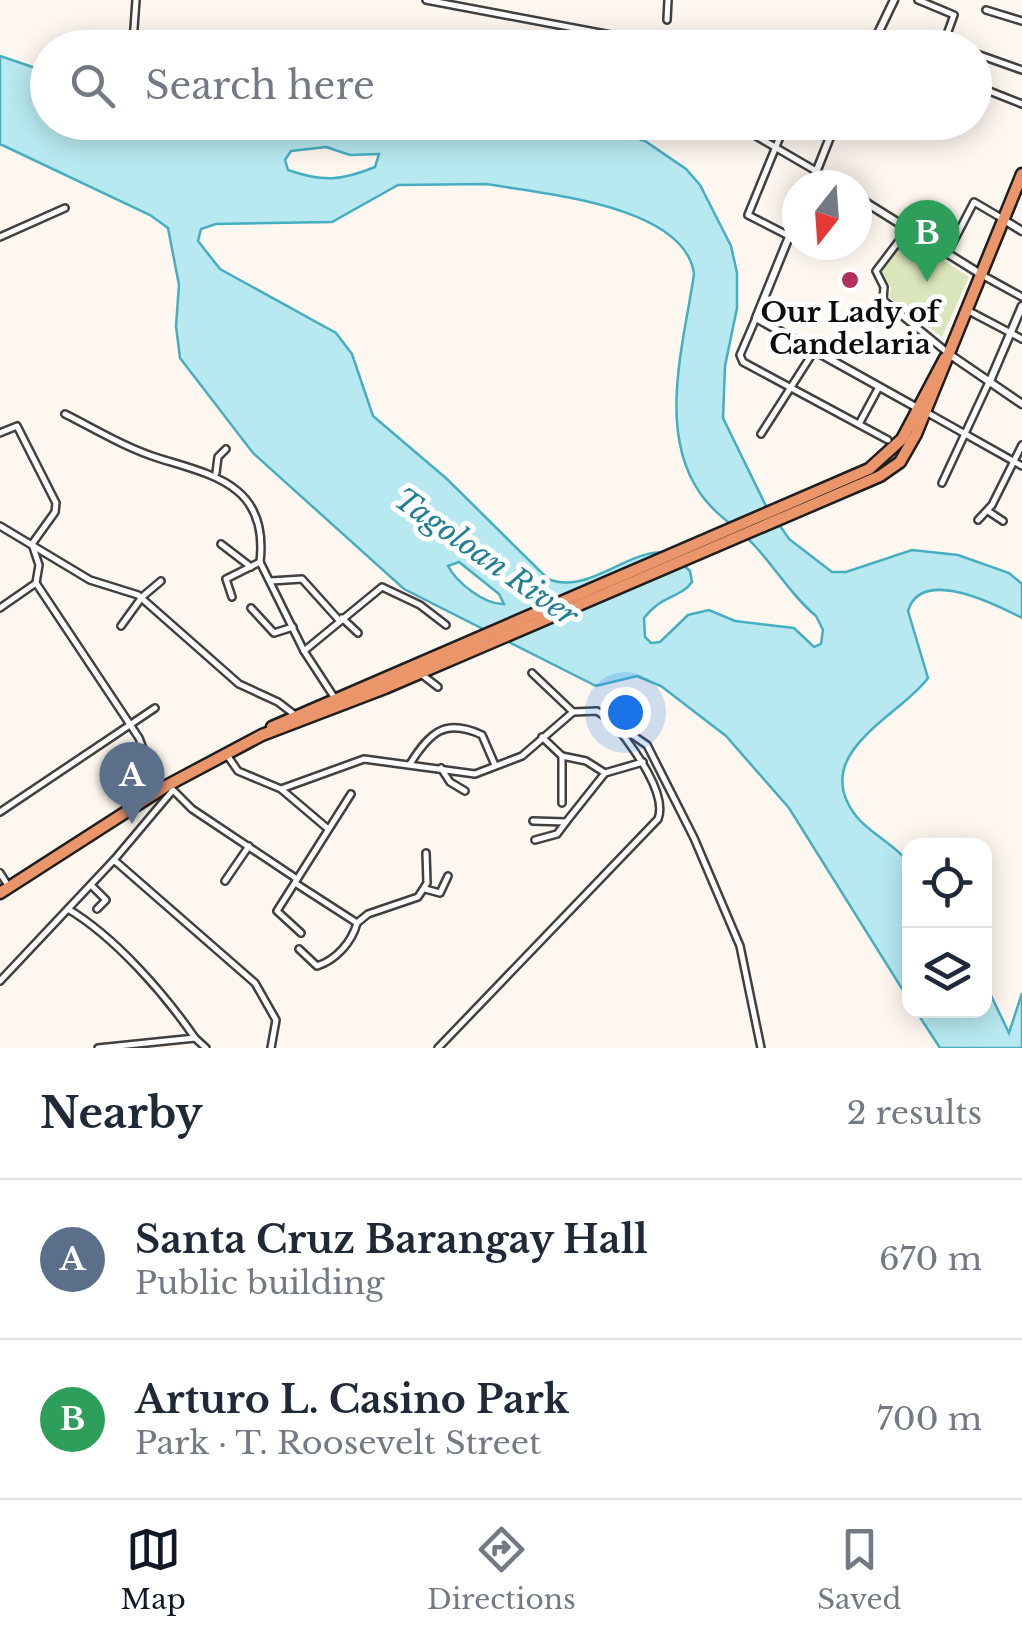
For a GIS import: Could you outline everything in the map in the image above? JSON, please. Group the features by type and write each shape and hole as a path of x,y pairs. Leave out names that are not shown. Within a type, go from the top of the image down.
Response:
{"highway":[{"path":"5,890 167,789 295,716 842,488 892,452 922,410 1022,174"},
{"path":"262,735 420,673 486,638"}],"street":[{"path":"134,30 136,0"},
{"path":"426,0 585,30"},
{"path":"667,20 668,0"},
{"path":"880,30 894,0"},
{"path":"918,0 954,15 948,30"},
{"path":"986,10 1022,21"},
{"path":"992,59 1022,70"},
{"path":"992,92 1022,104"},
{"path":"763,140 813,170"},
{"path":"778,140 748,215 782,232"},
{"path":"817,170 829,140"},
{"path":"946,254 974,202 1022,231"},
{"path":"872,206 1022,297"},
{"path":"0,237 66,208"},
{"path":"908,229 876,271 884,286 882,300 947,355 1022,404"},
{"path":"782,253 740,359 888,440"},
{"path":"942,483 1022,306"},
{"path":"967,310 1022,339"},
{"path":"756,318 1022,466"},
{"path":"762,434 816,348"},
{"path":"858,424 880,386"},
{"path":"65,414 154,457 216,473 247,502 261,544 260,562 304,651 334,698"},
{"path":"0,433 16,426 54,498 55,512 33,542"},
{"path":"978,520 988,511 1022,446"},
{"path":"216,473 218,457 226,449"},
{"path":"988,511 1004,521"},
{"path":"0,526 33,542 90,580 142,597 239,684 278,702 295,716"},
{"path":"33,542 39,565 36,583 130,725 167,789 358,924"},
{"path":"220,544 251,567"},
{"path":"232,597 224,581 260,562"},
{"path":"272,581 302,579 358,633"},
{"path":"121,626 142,597 161,581"},
{"path":"0,608 36,583"},
{"path":"304,651 378,588 388,587 446,625"},
{"path":"252,608 274,633 293,627"},
{"path":"420,673 438,688"},
{"path":"532,673 572,712"},
{"path":"0,812 155,708"},
{"path":"281,789 358,760 470,774 522,756 572,712 590,709 612,720 647,745 720,892 740,946 761,1048"},
{"path":"438,1048 658,819 661,806 643,762 612,720"},
{"path":"410,764 431,733 454,726 482,736 495,766"},
{"path":"542,737 562,756 586,761 604,773"},
{"path":"226,754 238,771 281,789 327,828"},
{"path":"562,756 562,804"},
{"path":"534,840 558,834 604,773 643,762"},
{"path":"442,768 450,782 465,791"},
{"path":"0,981 114,860 167,789"},
{"path":"301,933 277,912 351,794"},
{"path":"533,821 566,822"},
{"path":"225,882 249,846"},
{"path":"300,949 318,966 323,965 346,946 368,914 418,897 425,890 426,853"},
{"path":"114,860 255,982 276,1020 271,1048"},
{"path":"0,873 5,890"},
{"path":"425,890 440,894 448,876"},
{"path":"91,884 106,900 98,910"},
{"path":"68,909 88,921 137,968 206,1048"},
{"path":"98,1048 195,1038"}],"green space":[{"path":"905,236 969,277 942,337 889,297 891,288 881,269"}],"water":[{"name":"Tagoloan River","path":"0,56 30,66 30,140 642,140 686,169 700,185 731,246 737,273 737,308 725,366 723,418 765,504 789,539 832,572 846,572 912,550 958,555 1009,573 1022,584 1022,618 960,593 928,591 916,598 908,611 928,678 864,737 850,754 843,773 844,794 856,816 902,855 902,989 789,808 726,736 661,686 637,676 596,686 404,589 253,453 180,358 176,326 179,285 168,228 150,215 0,144","holes":["326,147 350,155 379,154 375,167 341,177 311,177 288,170 285,160 291,151","487,184 575,199 639,218 666,232 685,251 694,274 680,357 677,415 687,469 706,501 755,546 816,616 823,630 821,644 814,647 794,628 735,621 709,610 688,615 660,642 651,643 645,637 644,618 692,582 690,571 670,553 640,556 579,581 548,579 447,479 373,416 352,354 336,333 220,269 198,241 201,229 216,224 332,222 398,185","459,562 499,594 504,604 472,592 448,566"]},
{"path":"1022,993 1022,1048 940,1048 921,1018 992,1018 992,998 1009,1033"}],"place":[{"name":"Our Lady of Candelaria","path":"850,280"},
{"name":"Arturo L. Casino Park","path":"927,282"},
{"name":"Santa Cruz Barangay Hall","path":"132,824"}]}
